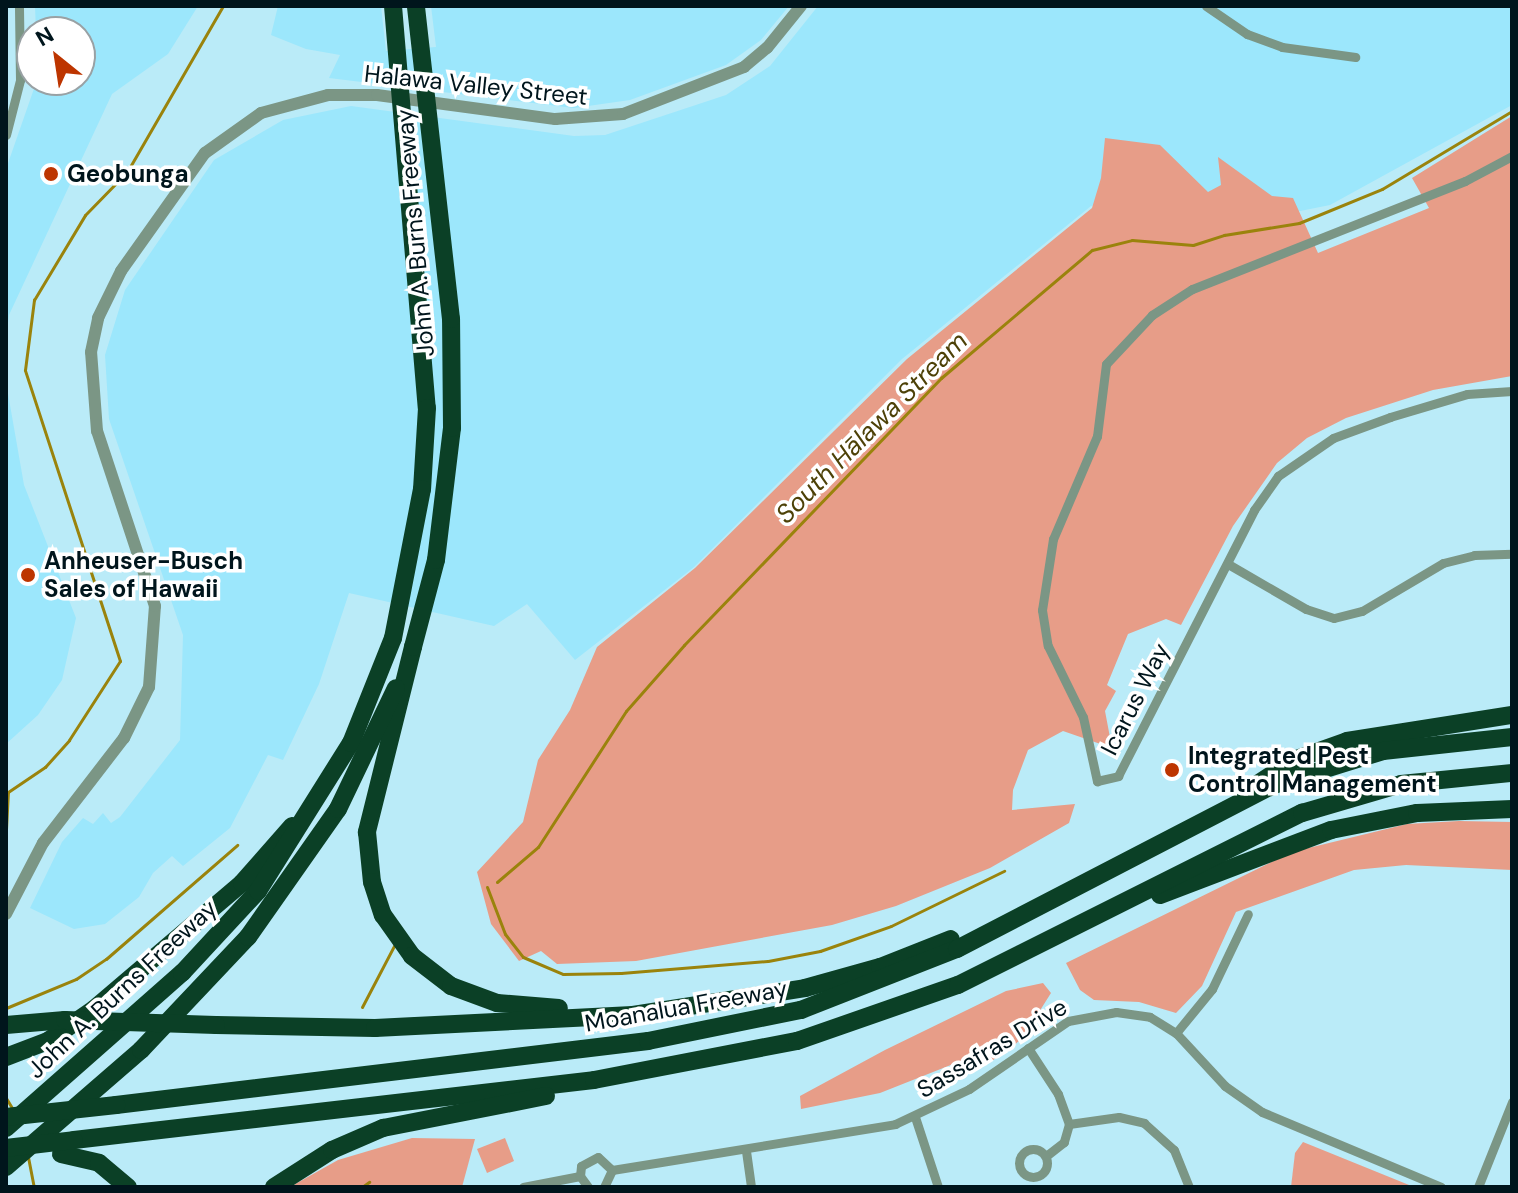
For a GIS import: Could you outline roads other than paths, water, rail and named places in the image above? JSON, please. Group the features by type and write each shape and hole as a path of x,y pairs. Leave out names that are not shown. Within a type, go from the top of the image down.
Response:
{"highway":[{"name":"John A. Burns Freeway","path":"7,1124 222,934 281,860 351,743 393,638 422,489 427,408 393,6"},
{"name":"John A. Burns Freeway","path":"7,1160 41,1137 181,1012 281,896 338,809 413,647 436,560 452,428 451,319 416,6"},
{"path":"413,647 367,832 372,882 382,913 401,944 437,978 482,999 530,1007 667,1006 805,988"},
{"path":"1205,818 1294,760 1347,741 1512,715"},
{"name":"Moanalua Freeway","path":"7,1124 116,1105 607,1046 757,1021 905,973 1274,785 1348,760 1431,743 1512,737"},
{"path":"6,1057 48,1041 77,1022 242,883 290,829 351,743"},
{"path":"1014,958 1259,831 1315,808 1401,784 1512,773"},
{"path":"274,1187 332,1150 383,1128 686,1065 843,1028 1228,865 1331,830 1430,811 1512,809"},
{"path":"6,1025 81,1020 375,1028 633,1015 805,988 930,948 1115,866"},
{"path":"7,1160 74,1140 686,1065"},
{"path":"7,1160 61,1154 99,1163 128,1187"}],"street":[{"path":"6,135 20,80 19,6"},
{"name":"Halawa Valley Street","path":"6,914 43,843 124,738 149,687 155,606 97,431 91,352 98,318 121,271 205,153 261,113 328,95 377,95 555,119 623,114 744,67 767,48 801,6"},
{"path":"1206,6 1247,34 1282,47 1355,57"},
{"name":"Icarus Way","path":"1512,156 1465,181 1192,289 1152,315 1106,364 1097,436 1053,539 1042,610 1048,646 1083,717 1097,781 1118,776 1266,490 1314,448 1390,417 1467,394 1512,391"},
{"path":"1228,564 1306,609 1334,618 1362,611 1443,563 1474,555 1512,554"},
{"path":"1176,1033 1212,989 1248,914"},
{"name":"Sassafras Drive","path":"523,1187 580,1176 584,1161 593,1157 603,1158 612,1170 854,1134 915,1117 986,1078 1068,1021 1091,1013 1150,1017 1176,1033 1225,1086 1262,1112 1441,1187"},
{"path":"1028,1048 1058,1094 1069,1124 1067,1138 1046,1156"},
{"path":"1478,1187 1511,1107"},
{"path":"915,1117 938,1187"},
{"path":"1069,1124 1119,1117 1144,1123 1174,1150 1189,1187"},
{"path":"746,1151 751,1187"},
{"path":"604,1187 612,1170"},
{"path":"580,1176 588,1187"}],"waterway":[{"path":"6,829 8,792 45,767 69,740 120,661 25,370 34,300 85,215 127,172 223,6"},
{"name":"South Hālawa Stream","path":"497,882 538,847 626,711 684,645 941,378 1092,250 1132,240 1193,245 1224,235 1299,223 1382,189 1512,111"},
{"path":"6,1008 76,979 106,959 237,845"},
{"path":"487,887 505,934 523,957 563,974 621,973 768,961 820,951 891,926 1004,871"},
{"name":"South Hālawa Stream","path":"362,1007 395,944"},
{"path":"6,1098 12,1108"},
{"path":"28,1157 34,1187"},
{"name":"South Hālawa Stream","path":"362,1187 369,1182"}],"place":[{"name":"Geobunga","path":"51,174"},
{"name":"Anheuser-Busch Sales of Hawaii","path":"28,575"},
{"name":"Integrated Pest Control Management","path":"1172,770"}]}
